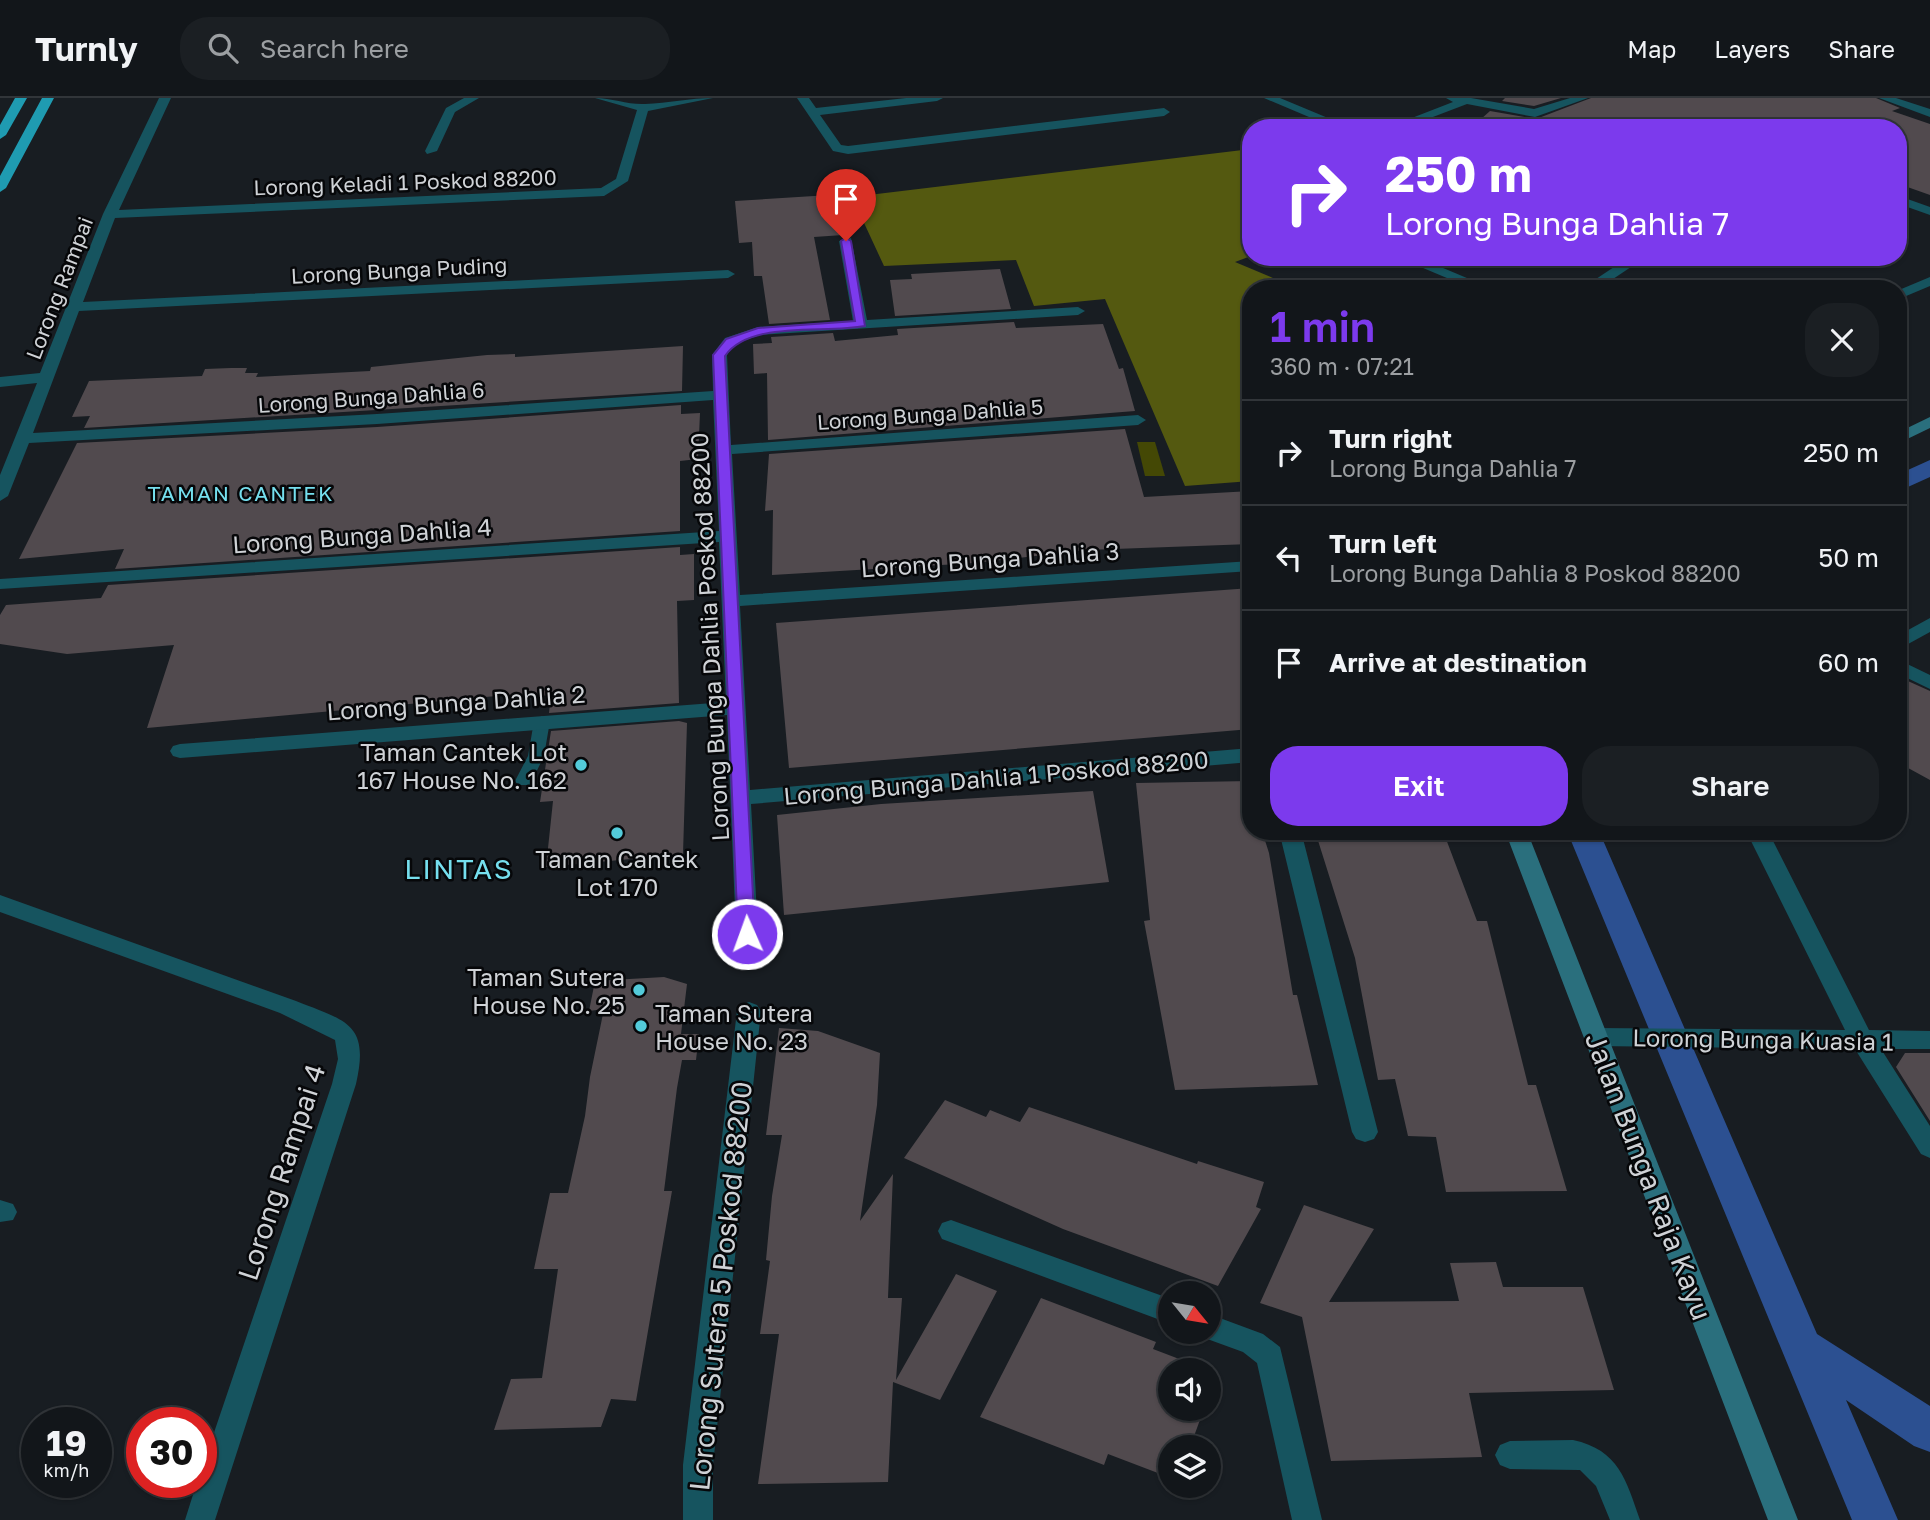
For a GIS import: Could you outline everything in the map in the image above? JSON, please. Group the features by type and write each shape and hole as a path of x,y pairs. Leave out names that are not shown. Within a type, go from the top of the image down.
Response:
{"highway":[{"path":"0,135 21,98"},
{"path":"0,188 48,98"}],"street":[{"name":"Lorong Rampai","path":"0,496 110,214 165,98"},
{"path":"431,151 450,110 473,98"},
{"path":"601,98 643,108 707,98"},
{"path":"803,98 836,148 848,150 1164,112"},
{"path":"813,112 937,98"},
{"path":"1270,98 1323,119"},
{"path":"1413,119 1458,100 1535,113 1581,98"},
{"path":"1885,98 1930,113"},
{"name":"Lorong Keladi 1 Poskod 88200","path":"110,214 604,192 622,181 643,108"},
{"path":"1907,203 1930,211"},
{"path":"846,241 861,324 1078,311"},
{"path":"1427,266 1463,280"},
{"path":"1602,280 1625,266"},
{"name":"Lorong Bunga Puding","path":"72,307 728,274"},
{"path":"1907,291 1930,281"},
{"name":"Lorong Bunga Dahlia Poskod 88200","path":"747,934 733,601 719,355 730,341 758,331 861,324"},
{"path":"0,382 47,377"},
{"name":"Lorong Bunga Dahlia 6","path":"24,438 377,419 722,395"},
{"name":"Lorong Bunga Dahlia 5","path":"725,450 1138,420"},
{"path":"1907,434 1930,422"},
{"name":"Lorong Bunga Dahlia 4","path":"0,584 728,536"},
{"name":"Lorong Bunga Dahlia 3","path":"733,601 1242,567"},
{"path":"1907,638 1930,624"},
{"path":"1907,670 1930,683"},
{"name":"Lorong Bunga Dahlia 2","path":"180,751 736,708"},
{"name":"Lorong Bunga Dahlia 1 Poskod 88200","path":"742,798 1242,756"},
{"path":"1292,840 1365,1132"},
{"name":"Jalan Bunga Raja Kayu","path":"1519,840 1702,1317 1783,1520"},
{"path":"1762,840 1862,1041 1930,1147"},
{"name":"Lorong Rampai 4","path":"0,903 289,1007 320,1020 345,1035 350,1059 344,1084 200,1520"},
{"name":"Lorong Sutera 5 Poskod 88200","path":"698,1520 698,1465 749,1011"},
{"name":"Lorong Bunga Kuasia 1","path":"1596,1037 1930,1040"},
{"path":"951,1231 1158,1307"},
{"path":"1222,1332 1253,1343 1270,1356 1307,1520"},
{"path":"1510,1455 1574,1454 1598,1462 1614,1483 1626,1520"}],"lane":[{"path":"524,781 536,756 542,721"}],"shaded area":[{"path":"1137,442 1155,442 1165,476 1145,476"}],"green space":[{"path":"1242,150 1242,259 1235,262 1278,280 1242,280 1242,482 1185,486 1105,299 1034,306 1016,260 884,266 852,197"}],"building":[{"path":"1505,98 1561,98 1534,106 1502,101"},
{"path":"1591,98 1876,98 1900,108 1892,111 1930,124 1930,195 1907,187 1907,119 1536,119"},
{"path":"1490,111 1536,119 1481,119"},
{"path":"830,195 843,235 814,237 830,320 769,324 762,276 754,276 752,242 739,243 735,201"},
{"path":"1000,269 1011,309 895,316 890,280 912,279 911,274"},
{"path":"1014,322 1016,328 1103,324 1119,369 1123,368 1135,411 768,440 767,373 754,374 753,344 772,343 771,337 833,333 835,341 898,335 897,329"},
{"path":"683,346 682,391 84,428 90,416 72,417 89,381 202,376 205,369 231,368 247,368 245,373 258,373 256,377 370,371 371,367 487,355 515,354 515,357"},
{"path":"681,405 681,414 700,413 698,459 680,461 680,531 115,569 124,549 19,559 77,443 377,427"},
{"path":"1125,429 1144,497 1242,492 1242,544 1087,550 975,563 772,575 773,510 765,511 769,454"},
{"path":"680,547 680,555 694,554 694,600 677,601 679,703 549,713 551,695 518,698 519,694 147,728 174,645 67,654 0,644 0,615 6,605 101,598 108,585"},
{"path":"1242,589 1242,730 789,768 776,623"},
{"path":"1907,681 1930,691 1930,780 1907,767"},
{"path":"679,721 687,723 683,854 546,867 553,801 540,802 551,731"},
{"path":"1242,781 1242,840 1265,840 1269,853 1293,995 1297,995 1318,1085 1175,1090 1144,921 1150,920 1136,783"},
{"path":"1093,791 1109,882 784,915 777,815 881,804"},
{"path":"1318,840 1446,840 1477,921 1487,921 1528,1085 1536,1085 1567,1191 1446,1192 1436,1137 1408,1136 1395,1079 1378,1080 1355,958"},
{"path":"664,977 687,984 681,1034 699,1034 696,1060 682,1060 677,1088 664,1191 672,1191 636,1401 611,1399 601,1427 494,1430 511,1379 542,1378 558,1269 534,1269 550,1193 568,1193 585,1116 604,1009 589,1011 595,981"},
{"path":"779,1028 818,1031 880,1053 877,1105 860,1221 893,1174 888,1298 902,1298 896,1380 956,1274 997,1291 940,1400 893,1382 888,1482 758,1484 779,1334 760,1334 770,1261 766,1260 772,1196 782,1135 766,1135"},
{"path":"1905,1053 1930,1053 1930,1121 1896,1067"},
{"path":"945,1100 986,1117 990,1110 1020,1122 1029,1107 1197,1164 1198,1161 1264,1182 1256,1207 1261,1209 1221,1281 1204,1281 1063,1229 904,1158"},
{"path":"1304,1205 1374,1229 1329,1302 1459,1301 1450,1263 1496,1262 1503,1287 1583,1287 1614,1390 1469,1393 1482,1457 1331,1461 1302,1317 1260,1303"},
{"path":"1041,1298 1156,1342 1153,1349 1177,1358 1158,1358 1158,1421 1200,1421 1194,1435 1158,1435 1158,1473 1108,1454 1104,1465 980,1417"}],"waterway":[{"path":"1907,480 1930,467"},
{"path":"1587,840 1875,1520"},
{"path":"1803,1348 1930,1431"}],"place":[{"name":"Taman Cantek Lot 167 House No. 162","path":"581,765"},
{"name":"Taman Cantek Lot 170","path":"617,833"},
{"name":"Taman Sutera House No. 25","path":"639,990"},
{"name":"Taman Sutera House No. 23","path":"641,1026"}],"district":[{"name":"TAMAN CANTEK","path":"241,493"},
{"name":"LINTAS","path":"459,868"}],"route":[{"path":"747,934 733,601 719,355 730,341 758,331 861,324 846,241"}]}
